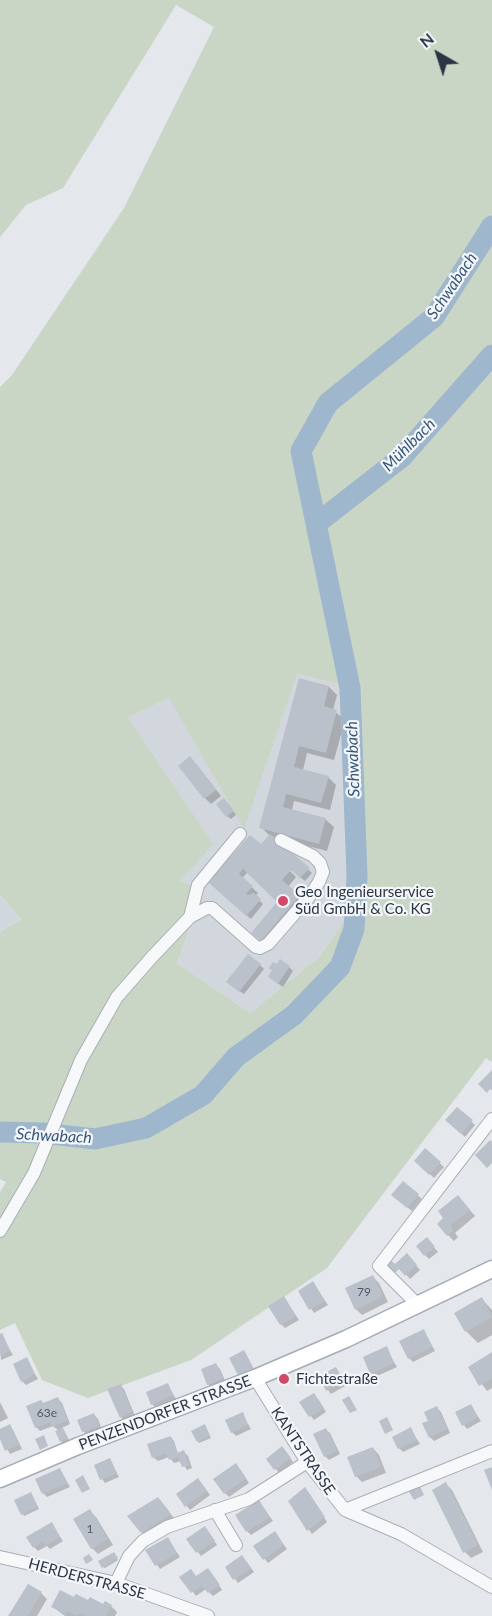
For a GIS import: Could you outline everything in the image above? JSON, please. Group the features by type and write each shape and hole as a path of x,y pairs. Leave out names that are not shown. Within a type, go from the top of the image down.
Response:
{"main road":[{"name":"PENZENDORFER STRASSE","path":"0,1479 78,1446 255,1378 419,1306 492,1269"}],"street":[{"path":"190,917 198,885 240,834"},
{"path":"0,1231 34,1173 81,1060 117,997 152,957 190,917 207,908 212,908 260,948 268,944 309,897 323,872 320,863 313,856 282,840"},
{"path":"419,1306 379,1266 492,1119"},
{"name":"KANTSTRASSE","path":"255,1378 307,1462 345,1510 492,1450"},
{"path":"116,1583 129,1556 143,1540 167,1527 249,1498 307,1462"},
{"path":"215,1510 236,1545"},
{"path":"345,1510 401,1534 492,1587"},
{"name":"HERDERSTRASSE","path":"0,1557 116,1583 208,1616"}],"shaded area":[{"path":"297,674 343,685 351,911 319,957 250,1013 177,963 203,892 179,882 128,718 169,698"},
{"path":"0,895 21,919 0,932"}],"green space":[{"path":"0,0 492,0 492,1062 486,1058 327,1268 191,1360 88,1398 42,1380 15,1323 0,1330 0,1192 6,1182 0,1179 0,932 21,919 0,895 0,387 12,375 124,208 214,27 176,5 63,188 26,205 0,237","holes":["297,674 343,685 351,911 319,957 250,1013 177,963 203,891 180,881 213,844 128,718 169,698 244,829"]}],"building":[{"path":"299,678 329,686 324,706 337,710 326,753 299,746 294,767 329,776 321,803 286,794 283,807 326,818 319,844 259,828"},
{"path":"190,756 216,790 204,799 178,766"},
{"path":"224,798 234,811 226,817 216,804"},
{"path":"270,834 310,868 300,878 291,870 282,880 300,895 261,941 251,933 277,902 243,869 239,874 253,886 246,894 254,893 261,899 246,916 208,882 250,835 261,844"},
{"path":"248,954 261,964 239,992 226,982"},
{"path":"280,959 290,966 278,984 268,977 272,970 269,968 273,962 277,964"},
{"path":"492,1070 492,1091 490,1089 487,1093 478,1084"},
{"path":"457,1107 473,1120 461,1134 445,1120"},
{"path":"490,1140 492,1142 492,1163 487,1168 475,1155"},
{"path":"425,1148 441,1162 429,1175 414,1161"},
{"path":"403,1181 419,1194 407,1208 391,1195"},
{"path":"458,1195 470,1210 450,1226 453,1231 447,1236 437,1224 443,1218 438,1211"},
{"path":"427,1237 435,1247 424,1256 416,1246"},
{"path":"407,1253 417,1265 405,1276 399,1269 395,1273 385,1264 390,1260 395,1264"},
{"path":"373,1275 383,1296 355,1310 345,1288"},
{"path":"313,1281 325,1301 309,1310 298,1291"},
{"path":"284,1296 296,1316 280,1325 268,1306"},
{"path":"482,1297 492,1317 465,1332 454,1313"},
{"path":"424,1329 432,1347 408,1359 399,1341"},
{"path":"2,1333 10,1350 0,1356 0,1334"},
{"path":"387,1346 394,1363 370,1374 363,1357"},
{"path":"244,1350 254,1369 239,1377 229,1358"},
{"path":"492,1352 492,1378 479,1386 468,1367"},
{"path":"27,1357 35,1374 21,1382 13,1364"},
{"path":"216,1363 223,1379 207,1385 201,1369"},
{"path":"336,1367 344,1381 326,1391 319,1376"},
{"path":"168,1383 173,1395 151,1405 146,1392"},
{"path":"121,1384 132,1412 120,1418 107,1389"},
{"path":"314,1393 324,1408 309,1417 299,1402"},
{"path":"349,1396 357,1410 350,1413 342,1400"},
{"path":"58,1397 68,1420 52,1427 50,1422 35,1428 26,1406"},
{"path":"471,1404 478,1417 462,1426 455,1412"},
{"path":"437,1406 447,1429 429,1438 422,1423 428,1421 424,1412"},
{"path":"243,1412 248,1425 231,1433 225,1420"},
{"path":"94,1413 99,1426 82,1432 77,1420"},
{"path":"387,1417 393,1430 385,1434 379,1421"},
{"path":"10,1424 19,1445 5,1451 0,1439 0,1429"},
{"path":"205,1424 210,1436 197,1442 191,1431"},
{"path":"411,1427 417,1440 398,1449 392,1437"},
{"path":"63,1428 68,1438 60,1442 55,1431"},
{"path":"326,1428 337,1450 324,1457 313,1434"},
{"path":"44,1435 48,1446 40,1450 35,1439"},
{"path":"171,1436 177,1453 184,1450 189,1465 182,1467 178,1457 169,1460 166,1453 152,1458 147,1444"},
{"path":"282,1446 291,1458 274,1470 266,1459"},
{"path":"373,1447 381,1467 355,1477 347,1457"},
{"path":"110,1458 117,1473 100,1480 94,1465"},
{"path":"236,1463 246,1478 224,1494 213,1479"},
{"path":"492,1467 492,1490 484,1470"},
{"path":"60,1468 67,1483 42,1494 35,1479"},
{"path":"83,1475 90,1489 82,1493 75,1480"},
{"path":"198,1478 207,1491 185,1507 176,1494"},
{"path":"446,1482 478,1545 463,1553 432,1490"},
{"path":"419,1484 424,1495 414,1500 408,1490"},
{"path":"305,1487 325,1517 307,1531 288,1501"},
{"path":"31,1492 38,1507 21,1515 14,1500"},
{"path":"158,1497 171,1514 141,1533 127,1516"},
{"path":"259,1500 270,1517 246,1532 235,1515"},
{"path":"90,1509 108,1539 91,1549 73,1519"},
{"path":"52,1522 60,1537 45,1546 43,1542 33,1548 26,1537"},
{"path":"205,1526 215,1541 196,1553 186,1539"},
{"path":"275,1531 284,1545 263,1560 253,1546"},
{"path":"168,1537 177,1553 155,1566 145,1550"},
{"path":"114,1552 118,1558 102,1568 98,1561"},
{"path":"89,1554 93,1560 86,1564 83,1558"},
{"path":"242,1555 251,1568 233,1580 225,1567"},
{"path":"208,1568 220,1585 208,1593 202,1586 191,1593 179,1577 191,1569 196,1576"},
{"path":"28,1584 42,1592 27,1616 8,1616"},
{"path":"60,1590 74,1597 76,1594 88,1600 90,1597 103,1604 105,1601 112,1605 106,1616 86,1616 81,1613 77,1616 67,1611 65,1614 51,1607"}],"waterway":[{"name":"Schwabach","path":"0,1132 42,1133 95,1139 146,1128 203,1095 236,1057 294,1015 340,967 354,929 357,875 350,688 301,451 328,403 434,317 492,226"},
{"name":"Mühlbach","path":"316,524 402,457 492,355"}],"place":[{"name":"Geo Ingenieurservice Süd GmbH & Co. KG","path":"283,901"},
{"name":"Fichtestraße","path":"284,1379"}]}
